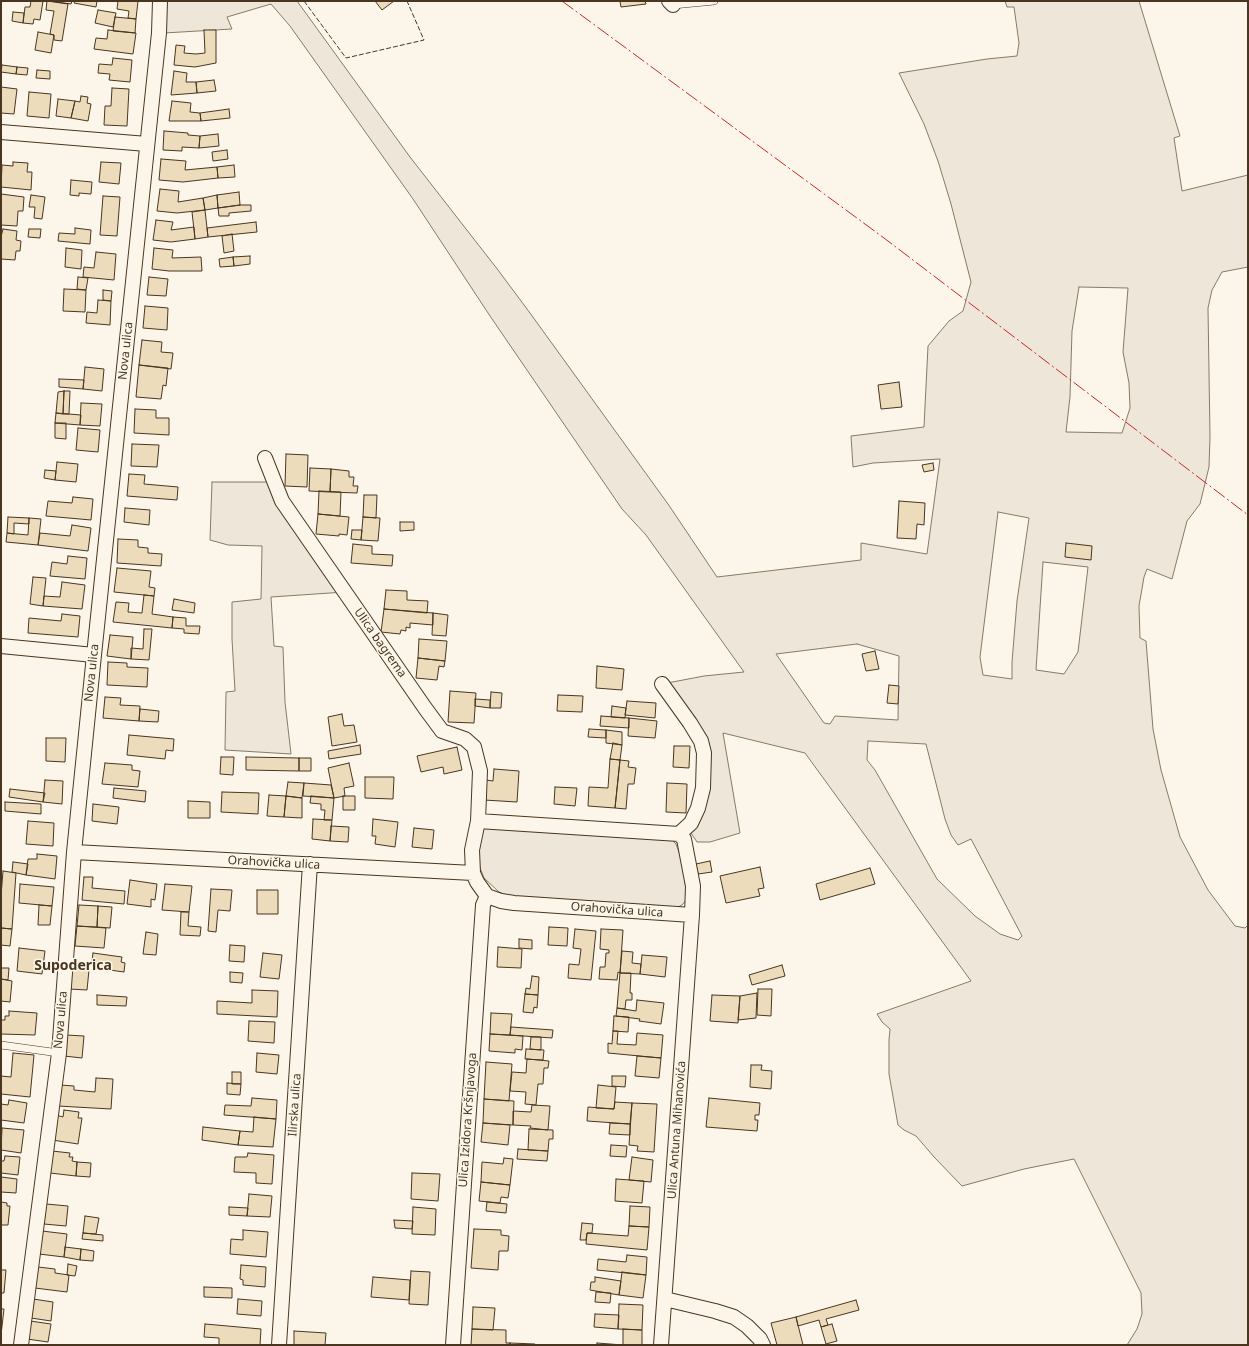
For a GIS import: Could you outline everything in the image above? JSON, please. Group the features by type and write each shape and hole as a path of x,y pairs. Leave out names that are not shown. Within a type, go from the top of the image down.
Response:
{"street":[{"name":"Nova ulica","path":"21,1345 59,1053 74,852 159,33 160,1"},
{"path":"1,132 147,144"},
{"name":"Ulica bagrema","path":"265,458 282,501 425,708 442,731 465,739 474,747 480,771 478,821"},
{"path":"1,646 94,655"},
{"path":"662,684 690,723 700,741 704,753 702,788 698,808 690,823 679,834"},
{"path":"487,896 473,874 472,850 478,821 679,834 684,840 693,886 692,915"},
{"name":"Orahovička ulica","path":"74,852 473,874"},
{"name":"Ilirska ulica","path":"279,1345 310,864"},
{"name":"Orahovička ulica","path":"487,896 501,901 514,903 692,915"},
{"name":"Ulica Izidora Kršnjavoga","path":"453,1345 483,905 487,896"},
{"name":"Ulica Antuna Mihanovića","path":"662,1345 664,1299 692,915"},
{"path":"664,1299 715,1311 734,1318 748,1326 760,1339 763,1345"}],"lane":[{"path":"671,3 714,1"},
{"path":"1,1045 59,1053"}],"shaded area":[{"path":"167,1 297,1 410,157 530,313 668,504 717,577 861,560 861,543 927,554 940,459 873,463 853,467 851,436 924,427 928,346 949,321 963,311 971,282 951,204 938,161 924,124 899,73 987,59 1017,56 1019,43 1014,7 1007,7 1005,1 1139,1 1180,136 1174,138 1182,191 1248,175 1248,267 1222,272 1212,290 1208,308 1209,467 1200,504 1187,521 1172,579 1147,569 1144,577 1139,606 1140,638 1146,641 1153,729 1161,770 1180,837 1208,890 1235,926 1245,928 1248,925 1248,1345 1127,1345 1137,1329 1142,1314 1141,1293 1074,1159 1024,1169 962,1186 916,1136 898,1125 889,1074 890,1029 882,1022 877,1014 971,981 805,753 723,733 740,833 710,842 697,842 691,833 691,823 704,753 662,684 704,676 744,672 646,535 622,509 490,316 413,199 290,26 271,4 227,17 232,29 164,33","holes":["1079,287 1128,288 1123,352 1129,383 1130,408 1122,433 1066,432 1070,397 1072,331","998,512 1029,518 1017,601 1012,679 983,675 980,657","1043,562 1088,567 1078,652 1064,674 1036,670","857,644 899,656 898,720 835,716 830,724 824,723 776,654","868,741 926,744 945,819 951,835 958,845 971,839 1022,936 1018,940 1000,934 975,916 937,879 875,770 867,760"]},
{"path":"212,482 275,482 345,592 271,597 274,646 283,647 285,702 291,754 225,750 226,692 235,691 232,639 232,602 261,599 262,546 228,545 210,540"},
{"path":"484,828 670,838 676,844 683,863 687,899 682,905 674,909 511,897 499,892 484,878 480,868 477,845"}],"building":[{"path":"31,1 43,1 40,20 34,19 33,24 23,23 25,7 30,7"},
{"path":"47,1 68,4 62,41 54,40 54,35 50,34 54,11 46,10"},
{"path":"50,1 72,1 71,4"},
{"path":"75,1 97,1 96,7 74,3"},
{"path":"118,1 138,1 136,19 128,18 129,11 117,9"},
{"path":"375,1 394,1 382,10"},
{"path":"620,1 645,1 646,4 621,7"},
{"path":"98,10 116,13 113,27 95,23"},
{"path":"13,12 24,13 23,23 12,21"},
{"path":"115,17 136,19 135,33 113,31"},
{"path":"108,30 136,33 133,54 94,49 96,38 107,39"},
{"path":"204,30 216,30 216,63 195,67 174,65 176,45 185,46 184,53 205,53"},
{"path":"38,32 54,35 51,53 35,50"},
{"path":"113,58 132,60 130,82 109,80 110,74 98,73 99,64 112,65"},
{"path":"2,65 17,67 16,74 1,72"},
{"path":"17,67 28,68 27,75 16,74"},
{"path":"37,70 50,71 50,79 36,78"},
{"path":"174,71 187,73 186,82 196,82 197,93 171,95"},
{"path":"214,80 216,91 197,93 196,82"},
{"path":"1,87 17,89 14,114 1,113"},
{"path":"112,88 129,89 127,126 104,125 105,106 111,106"},
{"path":"29,92 51,94 49,118 27,116"},
{"path":"81,96 88,97 87,103 91,104 88,121 71,118 75,101 80,102"},
{"path":"58,99 75,101 71,118 56,116"},
{"path":"172,101 191,103 190,112 200,113 201,121 169,121"},
{"path":"229,109 230,118 201,121 200,113"},
{"path":"164,131 188,133 188,135 200,136 199,148 182,147 182,151 163,150"},
{"path":"218,134 219,146 199,148 200,136"},
{"path":"227,150 228,159 213,161 212,152"},
{"path":"161,159 186,161 185,170 217,167 218,178 183,182 159,180"},
{"path":"13,162 28,163 27,172 32,172 31,190 1,187 2,165 13,166"},
{"path":"101,162 121,163 119,184 99,182"},
{"path":"234,165 235,177 218,178 217,167"},
{"path":"71,180 92,182 91,194 79,193 79,196 70,195"},
{"path":"160,189 179,191 178,202 203,198 205,210 177,213 157,211"},
{"path":"239,192 240,205 218,208 217,195"},
{"path":"1,194 24,197 23,211 18,211 17,226 1,225"},
{"path":"31,195 45,197 42,219 34,218 35,207 29,207"},
{"path":"217,195 218,208 205,210 203,198"},
{"path":"103,196 120,197 117,236 100,235"},
{"path":"251,205 251,211 229,213 229,216 219,216 218,208"},
{"path":"205,210 208,237 195,239 192,212"},
{"path":"156,220 173,222 171,230 194,227 195,239 171,242 153,240"},
{"path":"256,222 257,232 208,237 207,228"},
{"path":"75,228 91,230 90,244 58,241 59,233 75,234"},
{"path":"3,229 17,231 16,240 21,241 20,251 16,251 15,260 1,259 1,237"},
{"path":"29,229 41,229 40,238 28,237"},
{"path":"232,234 234,251 224,253 222,236"},
{"path":"66,248 82,250 81,269 65,267"},
{"path":"154,248 173,250 172,258 201,257 202,271 169,271 152,269"},
{"path":"96,252 116,254 114,280 83,277 84,267 94,268"},
{"path":"250,256 250,264 234,266 233,257"},
{"path":"233,257 234,266 220,267 219,259"},
{"path":"78,277 88,278 86,290 77,289"},
{"path":"149,277 168,279 166,296 147,295"},
{"path":"64,289 86,290 85,312 63,311"},
{"path":"103,290 112,291 111,301 103,300"},
{"path":"98,300 111,301 110,325 86,323 87,312 97,313"},
{"path":"145,306 168,308 167,330 143,328"},
{"path":"142,340 162,342 161,352 173,353 171,369 139,365"},
{"path":"139,365 168,368 166,386 163,385 161,399 136,397"},
{"path":"85,367 104,369 102,391 83,389"},
{"path":"59,379 84,380 83,389 59,387"},
{"path":"899,382 902,407 881,409 878,385"},
{"path":"64,391 70,391 69,414 63,414"},
{"path":"64,391 63,414 56,413 58,392"},
{"path":"81,403 102,404 100,426 80,425"},
{"path":"135,409 156,410 156,418 169,418 169,435 134,433"},
{"path":"56,413 81,415 80,425 55,423"},
{"path":"55,423 66,423 66,439 55,438"},
{"path":"78,428 100,430 98,452 76,450"},
{"path":"132,444 159,445 157,467 131,466"},
{"path":"286,454 308,455 307,487 285,486"},
{"path":"57,462 78,464 76,482 55,480"},
{"path":"933,463 934,470 924,472 922,465"},
{"path":"310,468 331,469 330,492 309,491"},
{"path":"331,469 349,471 349,477 354,477 353,486 358,486 357,493 330,492"},
{"path":"45,470 56,471 55,480 44,478"},
{"path":"129,474 145,475 144,484 178,487 177,500 127,496"},
{"path":"319,491 341,492 340,516 318,514"},
{"path":"364,495 377,495 376,518 363,517"},
{"path":"73,497 93,499 91,520 46,516 48,501 72,503"},
{"path":"899,501 925,503 924,525 917,524 916,539 897,538"},
{"path":"125,508 150,510 149,525 124,522"},
{"path":"318,514 349,517 347,535 339,534 339,536 316,534"},
{"path":"8,517 29,518 29,524 14,523 14,534 7,533"},
{"path":"363,517 380,518 378,541 361,540"},
{"path":"29,518 41,519 38,545 6,542 7,533 28,535"},
{"path":"400,522 414,522 414,530 400,531"},
{"path":"72,525 91,528 88,551 38,545 40,533 70,536"},
{"path":"352,530 362,530 361,540 351,539"},
{"path":"118,539 138,540 138,547 148,548 148,553 162,554 161,566 117,563"},
{"path":"1066,543 1092,546 1091,560 1065,557"},
{"path":"353,544 372,546 372,554 393,555 392,566 351,563"},
{"path":"68,556 87,558 85,579 50,576 52,562 67,564"},
{"path":"117,568 151,571 149,587 155,588 154,596 114,592"},
{"path":"33,577 46,578 43,606 30,604"},
{"path":"62,582 85,585 82,609 43,606 44,596 60,597"},
{"path":"386,590 407,591 407,600 428,601 427,613 384,609"},
{"path":"144,595 154,596 152,614 173,617 172,628 113,622 116,602 129,603 128,612 142,613"},
{"path":"174,599 195,603 194,613 172,610"},
{"path":"384,609 433,613 433,625 410,623 410,628 406,627 406,631 401,630 400,634 381,632"},
{"path":"433,613 448,615 446,636 432,635"},
{"path":"62,614 80,616 78,637 28,633 29,618 61,621"},
{"path":"173,617 186,618 186,626 200,626 199,634 184,633 184,629 172,628"},
{"path":"144,629 152,629 149,660 131,659 131,648 143,649"},
{"path":"110,635 133,637 131,659 107,656"},
{"path":"419,639 447,641 445,661 418,658"},
{"path":"875,651 879,669 866,671 862,654"},
{"path":"418,658 445,661 444,667 439,666 437,680 416,678"},
{"path":"108,662 127,663 127,667 148,668 147,687 107,685"},
{"path":"597,666 624,669 622,690 596,688"},
{"path":"889,685 899,686 898,704 887,703"},
{"path":"450,691 476,693 474,723 448,722"},
{"path":"491,692 502,693 501,708 490,708"},
{"path":"558,695 583,696 582,712 557,711"},
{"path":"105,697 121,698 120,705 140,706 139,721 103,718"},
{"path":"475,699 490,700 490,708 475,706"},
{"path":"627,701 656,703 655,718 625,715"},
{"path":"612,706 626,708 625,718 611,717"},
{"path":"140,709 159,711 158,722 139,721"},
{"path":"342,714 344,726 354,725 357,742 332,746 328,717"},
{"path":"601,716 629,718 629,728 600,726"},
{"path":"629,718 657,721 655,738 628,736"},
{"path":"589,729 606,730 606,738 588,737"},
{"path":"606,730 622,732 622,745 606,743"},
{"path":"129,735 174,739 173,751 166,750 165,759 127,755"},
{"path":"46,738 66,738 65,762 46,761"},
{"path":"613,743 622,745 620,760 610,759"},
{"path":"360,745 361,754 329,759 328,751"},
{"path":"674,746 690,746 689,768 673,767"},
{"path":"457,747 462,770 444,774 443,767 421,772 417,756"},
{"path":"221,757 234,757 233,775 220,774"},
{"path":"246,757 299,758 299,771 246,770"},
{"path":"299,758 311,758 311,771 299,771"},
{"path":"610,759 620,760 615,808 588,806 589,787 608,788"},
{"path":"620,760 629,761 628,767 636,768 634,784 628,784 626,809 615,808"},
{"path":"105,763 132,765 132,770 140,771 138,787 102,784"},
{"path":"349,763 354,786 344,788 345,796 334,798 328,768"},
{"path":"494,769 519,771 517,802 484,800 486,780 493,781"},
{"path":"365,777 394,777 393,799 365,798"},
{"path":"45,780 63,781 62,804 43,802"},
{"path":"288,782 304,783 302,798 286,796"},
{"path":"304,783 331,785 334,798 303,796"},
{"path":"667,783 687,784 686,813 666,812"},
{"path":"555,787 577,788 575,806 554,804"},
{"path":"114,788 146,791 145,802 113,798"},
{"path":"10,789 45,793 43,802 9,797"},
{"path":"222,792 259,793 258,814 221,812"},
{"path":"269,795 286,796 284,817 267,816"},
{"path":"286,796 302,798 302,818 284,817"},
{"path":"311,796 334,798 332,820 324,820 325,810 321,810 321,804 310,803"},
{"path":"343,796 355,796 355,810 343,810"},
{"path":"188,801 210,802 210,818 188,818"},
{"path":"5,802 41,804 41,814 5,811"},
{"path":"93,804 119,807 117,824 92,821"},
{"path":"313,819 332,820 330,841 312,839"},
{"path":"373,819 398,822 395,847 375,844 376,836 372,836"},
{"path":"28,821 54,823 53,846 26,844"},
{"path":"331,826 349,827 348,842 330,841"},
{"path":"414,828 434,830 432,849 412,847"},
{"path":"37,854 57,856 55,879 26,875 28,859 37,859"},
{"path":"710,861 712,872 698,874 696,864"},
{"path":"13,862 28,864 26,875 12,872"},
{"path":"760,867 764,888 758,889 760,896 726,903 720,876"},
{"path":"870,868 875,884 820,900 816,884"},
{"path":"3,871 16,873 12,929 1,928"},
{"path":"84,877 93,877 92,888 125,891 124,904 82,900"},
{"path":"130,880 157,884 155,900 151,899 151,907 127,904"},
{"path":"20,884 54,887 52,906 19,903"},
{"path":"165,884 192,886 189,912 162,910"},
{"path":"211,889 232,890 230,911 218,910 216,932 208,931"},
{"path":"257,890 278,890 278,914 257,914"},
{"path":"39,905 52,906 50,925 38,925"},
{"path":"79,905 98,906 97,927 77,926"},
{"path":"98,906 112,907 110,928 97,927"},
{"path":"181,912 189,912 188,926 201,927 200,936 180,935"},
{"path":"77,926 106,928 104,948 75,946"},
{"path":"549,927 568,928 567,946 548,945"},
{"path":"1,928 12,929 10,946 1,945"},
{"path":"575,929 596,931 591,980 568,978 569,964 579,965 581,949 573,948"},
{"path":"601,929 623,930 620,973 618,972 617,980 599,979 600,967 605,967 606,953 609,953 609,950 600,949"},
{"path":"146,932 158,934 156,955 143,954"},
{"path":"519,939 532,940 532,949 519,948"},
{"path":"230,945 245,946 244,962 229,961"},
{"path":"498,947 522,949 521,968 497,967"},
{"path":"19,948 45,951 42,974 17,971"},
{"path":"622,951 633,952 632,963 641,964 640,974 620,973"},
{"path":"93,953 122,957 121,962 125,963 124,972 95,968 96,961 92,961"},
{"path":"263,953 282,955 279,979 260,977"},
{"path":"642,955 667,957 665,977 640,974"},
{"path":"782,965 785,976 752,985 749,975"},
{"path":"1,968 9,968 8,980 1,979"},
{"path":"71,969 89,970 87,990 69,989"},
{"path":"230,972 243,973 242,983 230,982"},
{"path":"620,973 631,973 630,993 632,993 632,1000 626,1000 625,1009 617,1008"},
{"path":"532,976 539,977 538,995 525,994 526,988 530,989"},
{"path":"1,979 12,981 10,1002 1,1001"},
{"path":"758,989 772,989 771,1016 757,1015"},
{"path":"252,990 278,991 277,1017 217,1014 217,1001 252,1003"},
{"path":"757,993 756,1018 738,1020 740,996"},
{"path":"525,994 538,995 537,1008 534,1007 533,1013 523,1012"},
{"path":"97,995 127,997 126,1006 97,1005"},
{"path":"712,995 740,996 738,1023 710,1021"},
{"path":"637,1000 664,1003 661,1024 639,1021 640,1019 616,1016 617,1008 636,1011"},
{"path":"9,1011 37,1013 35,1035 1,1034 1,1020 5,1020 5,1016 9,1016"},
{"path":"491,1013 512,1014 510,1035 490,1034"},
{"path":"614,1016 629,1017 628,1032 613,1031"},
{"path":"249,1021 275,1022 274,1043 248,1041"},
{"path":"511,1027 553,1030 552,1038 510,1035"},
{"path":"613,1031 618,1031 617,1044 636,1045 637,1033 663,1035 661,1058 608,1053 608,1043 612,1044"},
{"path":"490,1034 523,1036 522,1050 515,1049 515,1053 489,1051"},
{"path":"66,1035 84,1036 82,1058 64,1056"},
{"path":"531,1037 541,1037 541,1050 530,1049"},
{"path":"526,1049 544,1050 543,1060 525,1059"},
{"path":"13,1053 34,1055 30,1097 1,1094 1,1076 11,1077"},
{"path":"257,1053 279,1055 277,1074 256,1072"},
{"path":"637,1056 661,1058 659,1078 635,1076"},
{"path":"527,1059 549,1061 548,1068 544,1068 543,1084 538,1084 536,1105 525,1104 526,1092 510,1091 512,1072 526,1073"},
{"path":"486,1062 512,1064 509,1101 484,1099"},
{"path":"751,1065 762,1065 761,1070 772,1071 771,1089 750,1087"},
{"path":"232,1072 241,1072 241,1084 232,1084"},
{"path":"612,1076 626,1076 625,1087 612,1086"},
{"path":"96,1078 113,1079 111,1109 58,1106 60,1085 74,1086 74,1090 95,1092"},
{"path":"227,1083 241,1084 240,1095 227,1094"},
{"path":"598,1085 616,1087 614,1109 596,1108"},
{"path":"252,1098 277,1100 276,1119 224,1115 225,1105 251,1106"},
{"path":"709,1098 760,1103 759,1115 755,1115 755,1120 758,1120 757,1131 706,1127"},
{"path":"484,1099 514,1101 513,1125 483,1123"},
{"path":"9,1100 27,1103 24,1123 1,1120 1,1104 8,1105"},
{"path":"615,1102 632,1103 630,1124 587,1121 588,1107 614,1109"},
{"path":"632,1103 657,1104 654,1152 637,1151 638,1146 629,1145"},
{"path":"532,1105 550,1106 548,1130 530,1128 531,1126 513,1125 513,1111 531,1112"},
{"path":"64,1110 79,1112 78,1118 82,1118 78,1144 52,1140 56,1115 63,1117"},
{"path":"254,1117 276,1119 273,1147 238,1145 240,1131 253,1132"},
{"path":"483,1123 510,1125 508,1145 481,1142"},
{"path":"610,1123 630,1124 630,1135 609,1134"},
{"path":"203,1127 240,1131 238,1145 202,1140"},
{"path":"2,1128 24,1130 21,1153 1,1150"},
{"path":"529,1129 553,1130 553,1139 549,1139 548,1151 528,1150"},
{"path":"611,1145 627,1146 626,1157 610,1156"},
{"path":"518,1149 548,1151 547,1161 517,1159"},
{"path":"52,1151 70,1153 69,1157 73,1157 72,1161 77,1162 76,1176 50,1173"},
{"path":"248,1153 274,1155 272,1184 256,1183 256,1173 234,1172 235,1157 247,1157"},
{"path":"5,1156 20,1157 18,1175 1,1173 1,1161 4,1161"},
{"path":"632,1157 653,1160 651,1182 629,1180"},
{"path":"504,1158 513,1159 510,1185 481,1182 482,1162 503,1164"},
{"path":"77,1162 91,1163 90,1177 76,1176"},
{"path":"412,1173 440,1174 438,1201 411,1199"},
{"path":"1,1177 17,1179 16,1193 1,1192"},
{"path":"616,1179 644,1181 642,1203 615,1201"},
{"path":"481,1182 510,1185 508,1198 501,1197 500,1203 479,1201"},
{"path":"249,1194 272,1196 270,1217 247,1216"},
{"path":"1,1202 7,1203 7,1206 10,1206 8,1225 1,1225"},
{"path":"487,1202 507,1204 506,1213 486,1211"},
{"path":"46,1204 68,1206 66,1226 44,1224"},
{"path":"630,1206 650,1207 649,1227 629,1226"},
{"path":"229,1207 248,1208 247,1216 229,1215"},
{"path":"413,1207 436,1209 435,1235 412,1234"},
{"path":"85,1216 99,1218 96,1234 83,1233"},
{"path":"394,1220 413,1221 412,1229 395,1228"},
{"path":"582,1223 593,1224 592,1233 587,1233 586,1240 580,1240"},
{"path":"629,1226 649,1227 647,1250 586,1244 587,1233 628,1236"},
{"path":"474,1229 501,1230 501,1235 509,1236 508,1251 499,1251 498,1270 471,1268"},
{"path":"243,1230 268,1232 266,1257 230,1254 231,1239 243,1240"},
{"path":"42,1231 67,1234 64,1257 39,1254"},
{"path":"83,1233 103,1235 103,1241 82,1239"},
{"path":"65,1247 81,1249 80,1260 64,1257"},
{"path":"81,1249 94,1251 93,1261 80,1260"},
{"path":"627,1255 647,1257 646,1275 597,1270 598,1259 626,1262"},
{"path":"68,1264 77,1266 75,1276 67,1275"},
{"path":"241,1265 266,1267 265,1287 243,1285 243,1280 240,1279"},
{"path":"38,1267 55,1269 55,1273 69,1275 67,1292 35,1288"},
{"path":"1,1270 6,1270 4,1293 1,1293"},
{"path":"411,1271 430,1272 428,1305 409,1304"},
{"path":"622,1272 646,1275 643,1298 619,1295"},
{"path":"373,1277 410,1280 409,1300 371,1297"},
{"path":"595,1277 621,1281 619,1295 590,1290 591,1282 595,1282"},
{"path":"204,1287 232,1288 232,1298 204,1297"},
{"path":"596,1292 611,1293 610,1303 595,1302"},
{"path":"33,1299 53,1302 51,1321 31,1318"},
{"path":"238,1299 262,1301 261,1316 237,1314"},
{"path":"856,1300 859,1310 826,1319 828,1325 821,1327 819,1320 798,1326 796,1317"},
{"path":"619,1304 643,1305 642,1330 618,1329"},
{"path":"473,1307 495,1308 493,1330 472,1329"},
{"path":"1,1309 4,1309 1,1335"},
{"path":"595,1314 619,1315 618,1329 594,1327"},
{"path":"796,1317 803,1345 777,1345 771,1323"},
{"path":"30,1321 51,1324 48,1342 27,1339"},
{"path":"205,1324 261,1329 260,1345 219,1345 219,1338 204,1337"},
{"path":"832,1324 837,1341 826,1344 821,1327"},
{"path":"472,1329 506,1330 506,1343 510,1343 510,1345 471,1345"},
{"path":"623,1329 642,1330 642,1345 623,1345"},
{"path":"294,1331 326,1333 325,1345 294,1345"},
{"path":"510,1343 535,1344 535,1345 510,1345"},
{"path":"597,1343 623,1345 597,1345"}],"fence":[{"path":"304,1 346,58 424,40 407,1"}],"power":[{"path":"562,1 884,238 1248,515"}],"district":[{"name":"Supoderica","path":"73,966"}]}
